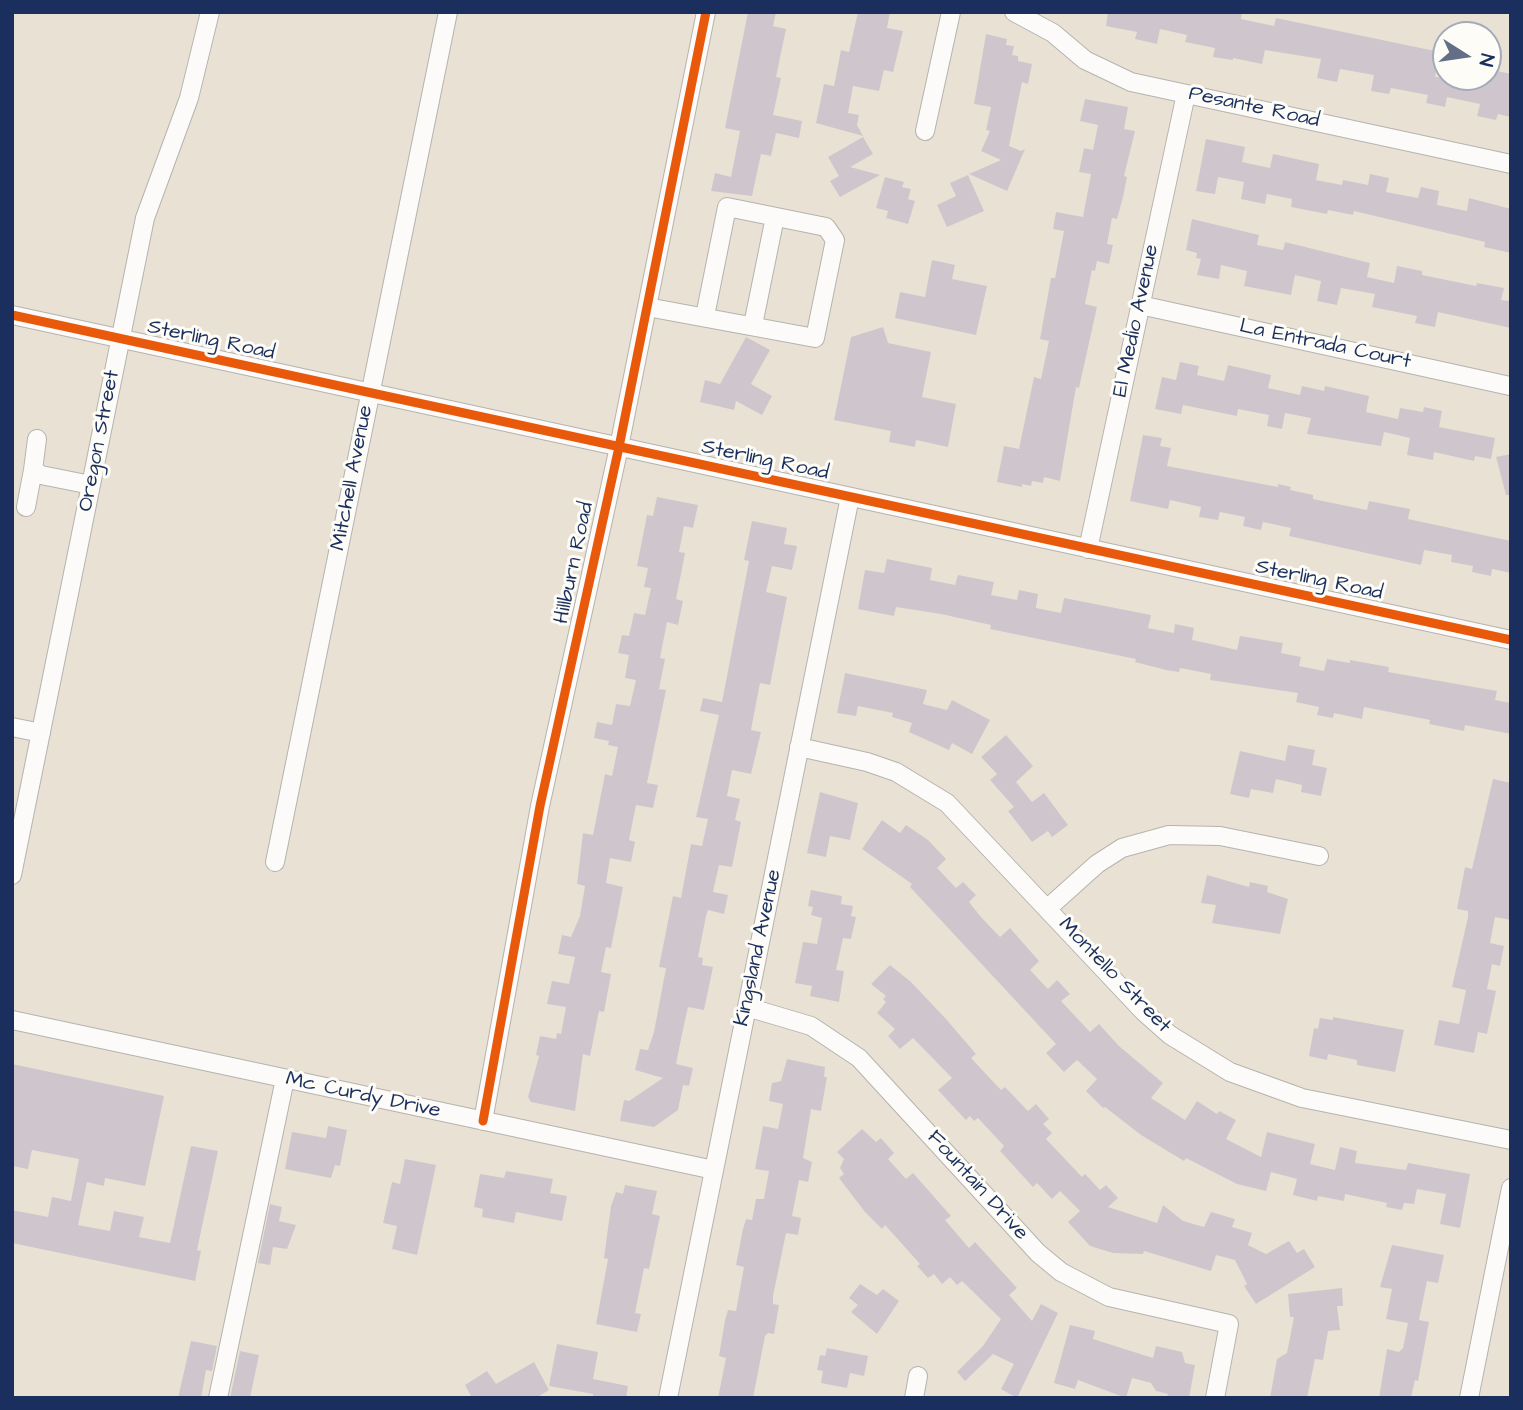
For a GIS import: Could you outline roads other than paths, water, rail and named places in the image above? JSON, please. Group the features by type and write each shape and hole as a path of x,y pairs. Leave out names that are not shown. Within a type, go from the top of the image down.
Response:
{"street":[{"name":"Oregon Street","path":"12,875 145,218 189,98 209,12"},
{"name":"Mitchell Avenue","path":"275,862 448,12"},
{"name":"Hillburn Road","path":"483,1121 540,806 619,447 706,12"},
{"path":"925,131 951,12"},
{"name":"Pesante Road","path":"1014,12 1053,33 1085,60 1108,73 1186,94 1511,164"},
{"name":"El Medio Avenue","path":"1088,549 1186,94"},
{"path":"647,307 815,338 835,240 826,227 727,207 705,316"},
{"path":"753,326 775,217"},
{"name":"La Entrada Court","path":"1140,305 1510,386"},
{"name":"Sterling Road","path":"12,315 1511,640"},
{"path":"26,507 37,439"},
{"path":"33,470 41,475 91,485"},
{"name":"Kingsland Avenue","path":"668,1398 850,497"},
{"path":"12,727 41,733"},
{"name":"Montello Street","path":"799,747 867,762 923,785 969,823 1144,1012 1189,1049 1230,1072 1301,1098 1511,1140"},
{"path":"1048,908 1097,864 1122,849 1168,835 1220,836 1319,856"},
{"name":"Fountain Drive","path":"747,1007 811,1026 859,1058 1038,1253 1061,1272 1109,1297 1230,1324 1215,1398"},
{"name":"Mc Curdy Drive","path":"12,1020 714,1170"},
{"path":"218,1398 285,1079"},
{"path":"1469,1398 1511,1188"},
{"path":"914,1398 918,1376"}]}
